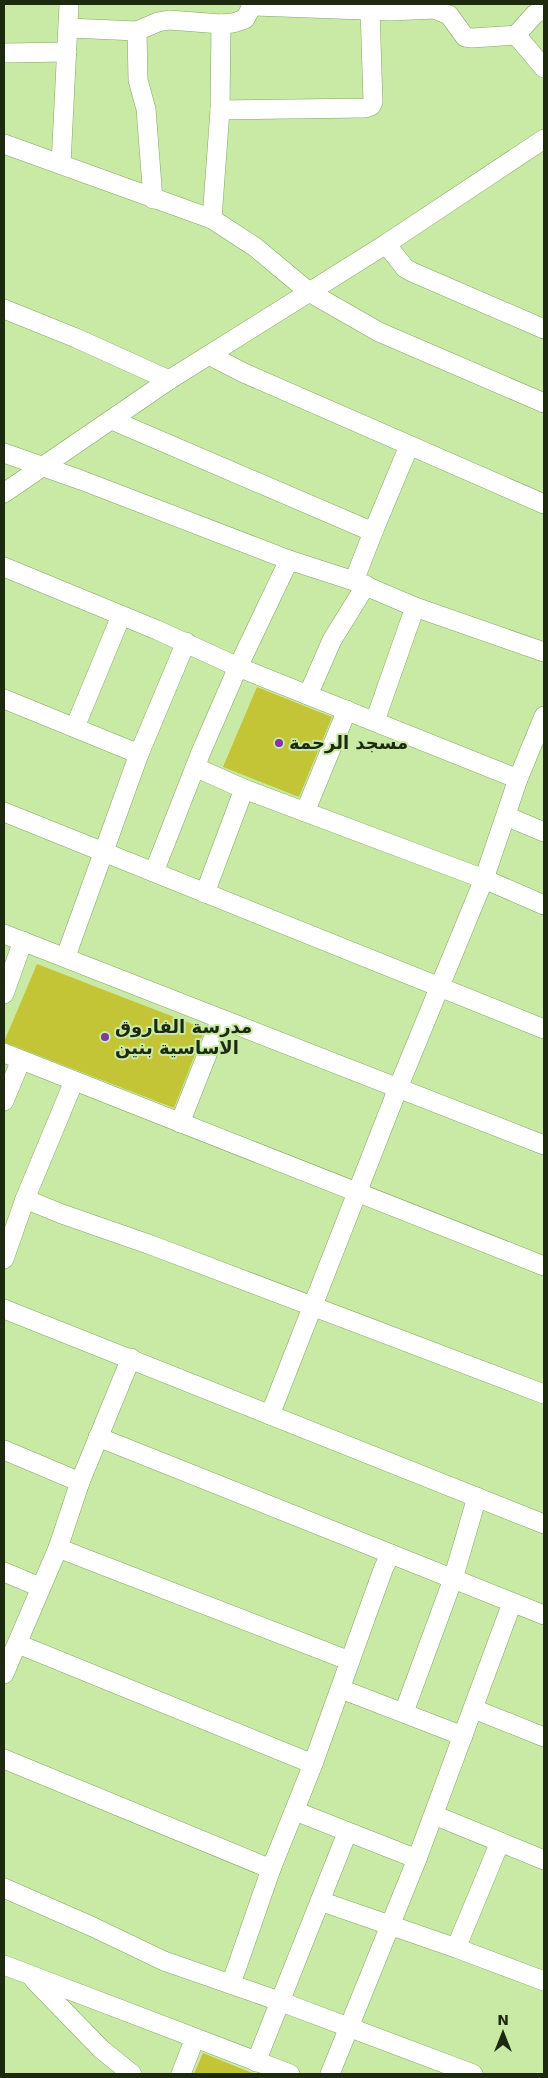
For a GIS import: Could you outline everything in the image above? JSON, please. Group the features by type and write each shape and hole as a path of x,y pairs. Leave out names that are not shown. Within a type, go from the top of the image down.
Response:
{"street":[{"path":"61,164 69,4"},
{"path":"69,28 136,31 158,22 169,20 221,24 240,22 249,14 253,5 370,10 434,9 449,15 465,37 472,38 516,35 534,15 544,8"},
{"path":"220,110 365,108 371,106 373,102 370,10"},
{"path":"212,219 220,110 221,24"},
{"path":"136,31 138,80 146,108 153,199"},
{"path":"516,35 544,68"},
{"path":"4,53 67,52"},
{"path":"4,493 169,380 386,244 544,139"},
{"path":"4,144 212,219 255,247 309,292 379,332 544,403"},
{"path":"386,244 406,268 412,272 544,329"},
{"path":"4,309 76,338 169,380"},
{"path":"209,355 244,373 544,504"},
{"path":"112,420 373,532"},
{"path":"308,694 360,583 373,532 409,446"},
{"path":"4,453 289,560 360,583 415,607 544,652"},
{"path":"154,872 195,767 238,666 289,560"},
{"path":"4,567 186,642 238,666 518,779"},
{"path":"375,721 415,607"},
{"path":"75,727 121,616"},
{"path":"66,956 139,754 186,642"},
{"path":"4,699 139,754"},
{"path":"305,812 346,710"},
{"path":"270,1415 398,1088 441,988 484,879 518,779 544,716"},
{"path":"195,767 244,789 484,879 544,905"},
{"path":"205,893 244,789"},
{"path":"4,812 544,1029"},
{"path":"506,816 544,832"},
{"path":"4,934 66,956 544,1146"},
{"path":"4,994 23,941"},
{"path":"180,1123 221,1019"},
{"path":"4,1101 12,1057 544,1266"},
{"path":"4,1259 25,1199 74,1081"},
{"path":"25,1199 544,1394"},
{"path":"4,1309 544,1524"},
{"path":"4,1674 58,1548 80,1482 131,1358"},
{"path":"98,1437 544,1615"},
{"path":"4,1450 80,1482"},
{"path":"404,1712 453,1579 477,1497"},
{"path":"58,1548 350,1661"},
{"path":"232,1984 271,1869 313,1764 384,1567 391,1554"},
{"path":"4,1572 40,1587"},
{"path":"330,2074 417,1859 512,1603"},
{"path":"18,1644 313,1764"},
{"path":"341,1688 464,1736"},
{"path":"474,1709 544,1737"},
{"path":"4,1759 271,1869"},
{"path":"294,1810 347,1833 417,1859"},
{"path":"434,1815 544,1860"},
{"path":"256,2062 347,1833"},
{"path":"456,1948 500,1842"},
{"path":"4,1888 164,1961 279,2001 473,2074"},
{"path":"320,1901 544,1981"},
{"path":"4,1964 290,2074"},
{"path":"30,1974 101,2049 132,2074"},
{"path":"181,2074 195,2038"}],"building":[{"name":"مسجد الرحمة","path":"257,687 332,717 299,797 223,767"},
{"name":"مدرسة الفاروق الاساسية بنين","path":"37,964 205,1029 174,1108 4,1042"},
{"path":"203,2053 252,2073 259,2074 194,2074"}],"place":[{"name":"مسجد الرحمة","path":"279,743"},
{"name":"مدرسة الفاروق الاساسية بنين","path":"105,1037"}]}
